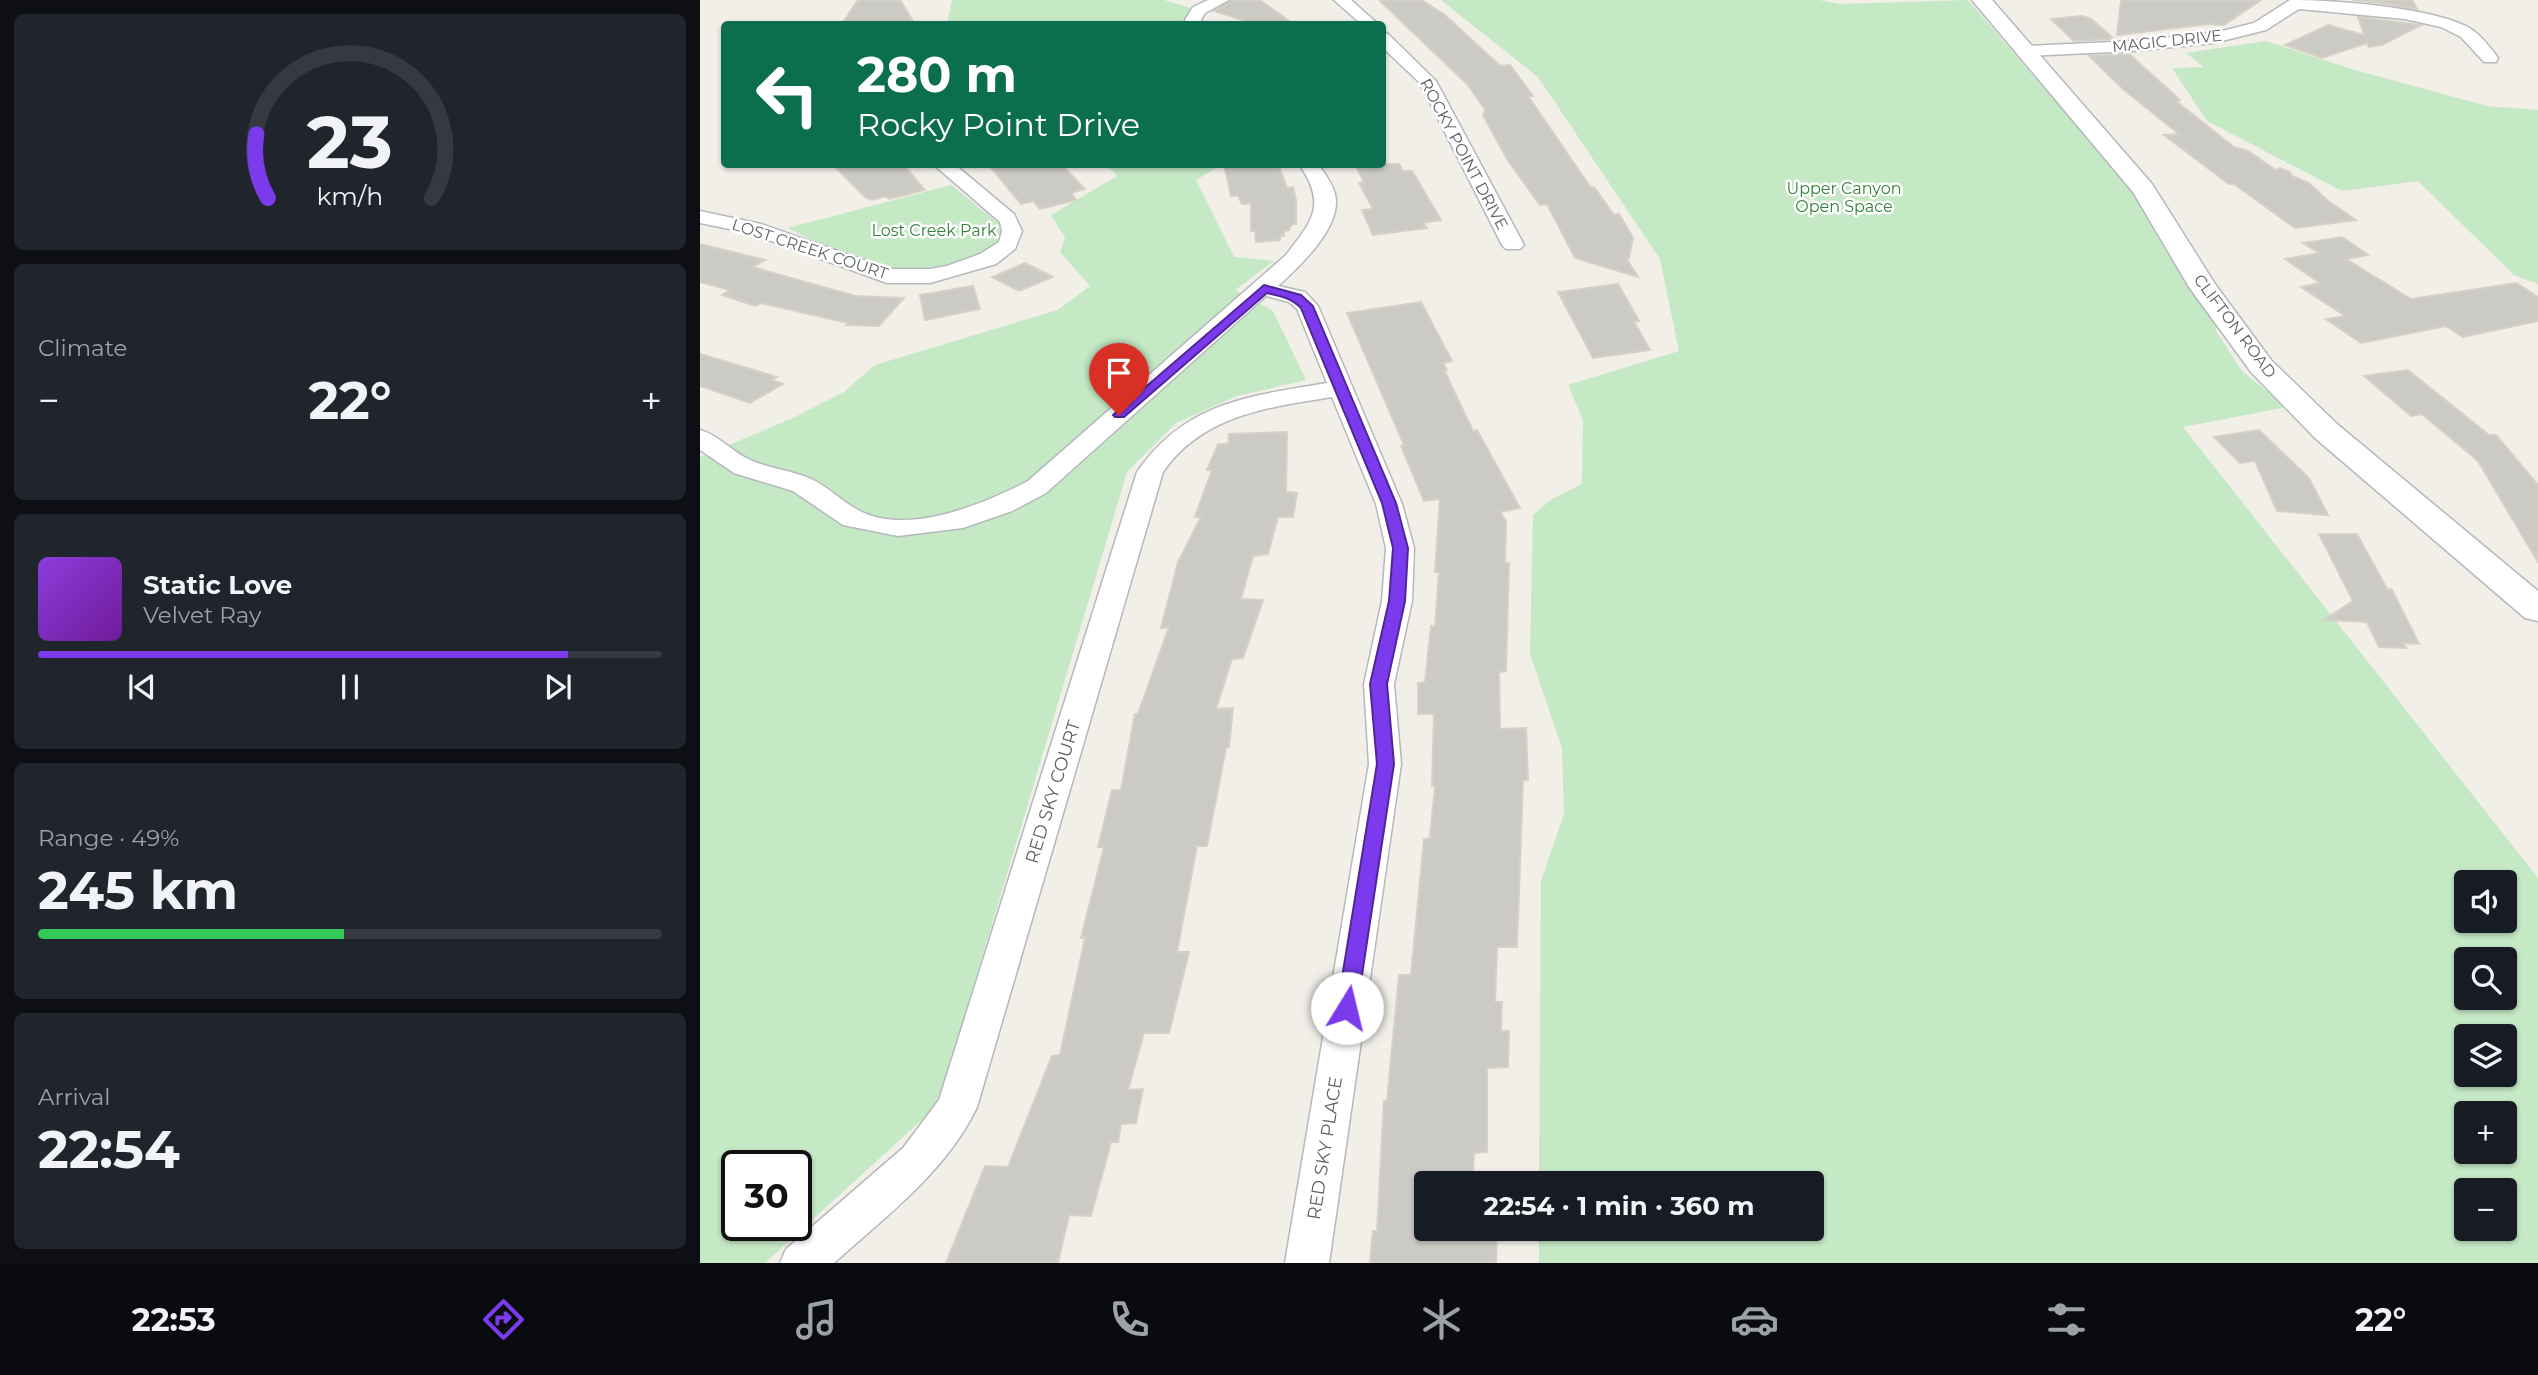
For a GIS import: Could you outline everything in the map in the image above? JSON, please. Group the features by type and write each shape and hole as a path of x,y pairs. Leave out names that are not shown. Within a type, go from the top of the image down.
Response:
{"street":[{"path":"1194,21 1199,10 1221,0"},
{"path":"1342,0 1366,21"},
{"name":"CLIFTON ROAD","path":"1982,0 2143,190 2203,287 2261,366 2326,431 2537,609"},
{"path":"2297,2 2437,22 2463,32 2490,58"},
{"name":"MAGIC DRIVE","path":"2025,51 2133,46 2214,38 2260,27 2297,2"},
{"name":"ROCKY POINT DRIVE","path":"1386,41 1427,80 1513,245"},
{"name":"LOST CREEK COURT","path":"700,217 754,228 887,276 930,276 988,259 1009,245 1013,230 1013,224 1007,218 947,168"},
{"path":"700,438 743,467 802,485 853,519 898,528 953,522 1002,505 1037,486 1294,260 1319,227 1328,202 1322,182 1311,168"},
{"name":"RED SKY PLACE","path":"1264,289 1297,297 1307,306 1389,503 1401,548 1397,601 1379,684 1385,764 1307,1263"},
{"name":"RED SKY COURT","path":"802,1263 918,1161 957,1107 1150,472 1170,446 1198,426 1238,408 1341,388"}],"green space":[{"path":"952,0 1164,0 1197,10 1191,21 948,21"},
{"name":"Upper Canyon Open Space","path":"1441,0 1819,0 1840,4 1968,0 2130,188 2232,325 2215,329 2242,371 2287,407 2183,427 2538,878 2538,1263 1539,1263 1539,1241 1824,1241 1824,1171 1539,1171 1541,881 1564,814 1562,748 1530,654 1533,515 1552,499 1582,484 1583,420 1568,385 1679,351 1660,259 1538,77"},
{"path":"2266,41 2351,69 2487,106 2538,110 2538,284 2514,275 2418,181 2342,191 2207,121 2172,68 2204,67 2186,53"},
{"path":"1110,168 1216,168 1196,180 1234,257 1274,261 1235,290 1273,311 1306,380 1237,396 1176,423 1127,472 938,1105 812,1220 812,1150 721,1150 721,1241 789,1241 765,1263 700,1263 700,457 793,418 844,392 875,365 1058,310 1090,286 1060,252 1065,238 1051,215 1117,176"},
{"name":"Lost Creek Park","path":"951,185 1002,226 998,242 969,259 942,268 916,272 868,264 788,228"}],"building":[{"path":"858,0 900,0 913,21 844,21"},
{"path":"1231,0 1260,0 1289,21 1246,21 1214,11"},
{"path":"1379,0 1421,0 1445,15 1500,66 1510,65 1533,96 1528,96 1591,188 1594,187 1614,215 1619,214 1633,238 1629,258 1626,258 1638,277 1575,258 1547,204 1540,205 1507,159 1483,115 1485,110 1468,85"},
{"path":"2121,0 2261,0 2224,25 2209,24 2117,35"},
{"path":"2352,0 2412,0 2417,9 2381,3"},
{"path":"2082,16 2091,19 2114,39 2074,41 2051,19"},
{"path":"2358,17 2421,25 2382,45 2369,47 2367,43 2322,58 2285,45 2328,25 2364,35"},
{"path":"2129,54 2180,100 2177,102 2234,147 2248,151 2276,170 2280,168 2309,183 2328,201 2356,220 2295,228 2234,184 2229,184 2164,135 2179,134 2123,89 2089,56"},
{"path":"1386,164 1399,164 1403,171 1412,171 1441,220 1423,223 1427,228 1373,235 1362,210 1373,209 1359,183 1364,182 1357,168 1386,168"},
{"path":"836,168 906,168 925,190 889,199 885,196 872,200 866,198"},
{"path":"991,168 1065,168 1085,189 1071,193 1076,200 1040,209 1033,201 1021,204"},
{"path":"1225,168 1280,168 1287,188 1293,187 1296,224 1284,231 1280,240 1256,242 1255,231 1251,231 1251,203 1242,204 1238,196 1231,196"},
{"path":"2342,237 2368,255 2346,259 2411,299 2516,283 2538,297 2538,321 2463,337 2446,326 2361,343 2326,319 2345,316 2301,287 2320,283 2285,259 2319,253 2303,243"},
{"path":"700,244 765,260 752,267 855,296 904,298 879,326 846,325 848,323 761,303 755,306 722,295 730,290 700,282"},
{"path":"1025,263 1053,277 1019,291 992,277"},
{"path":"1618,284 1639,321 1634,322 1650,350 1593,358 1558,292"},
{"path":"973,286 980,309 925,320 920,295"},
{"path":"1421,302 1452,361 1443,363 1447,370 1444,370 1473,431 1477,430 1520,508 1500,512 1506,521 1505,563 1509,563 1506,671 1499,672 1500,729 1526,728 1528,780 1523,780 1517,947 1497,947 1495,1002 1502,1002 1501,1031 1509,1031 1508,1067 1487,1068 1487,1152 1474,1153 1473,1171 1414,1171 1414,1241 1497,1241 1496,1263 1370,1263 1373,1231 1377,1231 1384,1101 1387,1101 1399,975 1411,975 1424,839 1430,838 1435,786 1432,786 1434,714 1418,714 1418,683 1425,682 1431,626 1435,626 1439,572 1435,572 1440,499 1424,501 1401,446 1404,445 1347,313"},
{"path":"700,354 777,377 771,380 783,384 750,403 700,386"},
{"path":"2408,370 2489,435 2496,435 2538,485 2538,562 2478,461 2422,414 2411,416 2364,376"},
{"path":"2259,430 2309,478 2328,515 2277,511 2255,461 2240,463 2214,437"},
{"path":"1287,432 1286,492 1297,493 1293,517 1278,517 1268,554 1253,556 1241,599 1263,600 1243,658 1232,659 1216,709 1233,708 1229,747 1226,748 1207,846 1197,846 1177,952 1189,952 1169,1033 1144,1033 1128,1090 1143,1089 1136,1123 1121,1124 1118,1142 1111,1142 1091,1216 1069,1215 1058,1263 946,1263 985,1166 1008,1167 1052,1056 1060,1055 1085,938 1081,938 1104,847 1098,847 1112,790 1121,790 1135,714 1138,714 1169,627 1161,628 1178,562 1201,517 1195,517 1212,470 1207,470 1218,444 1228,444 1229,434"},
{"path":"2319,534 2357,534 2387,589 2392,590 2419,644 2403,643 2406,648 2379,647 2367,622 2324,620 2353,601"}],"route":[{"path":"1119,415 1264,289 1283,292 1297,297 1307,306 1389,503 1401,548 1397,601 1379,684 1385,764 1347,1008"}]}
